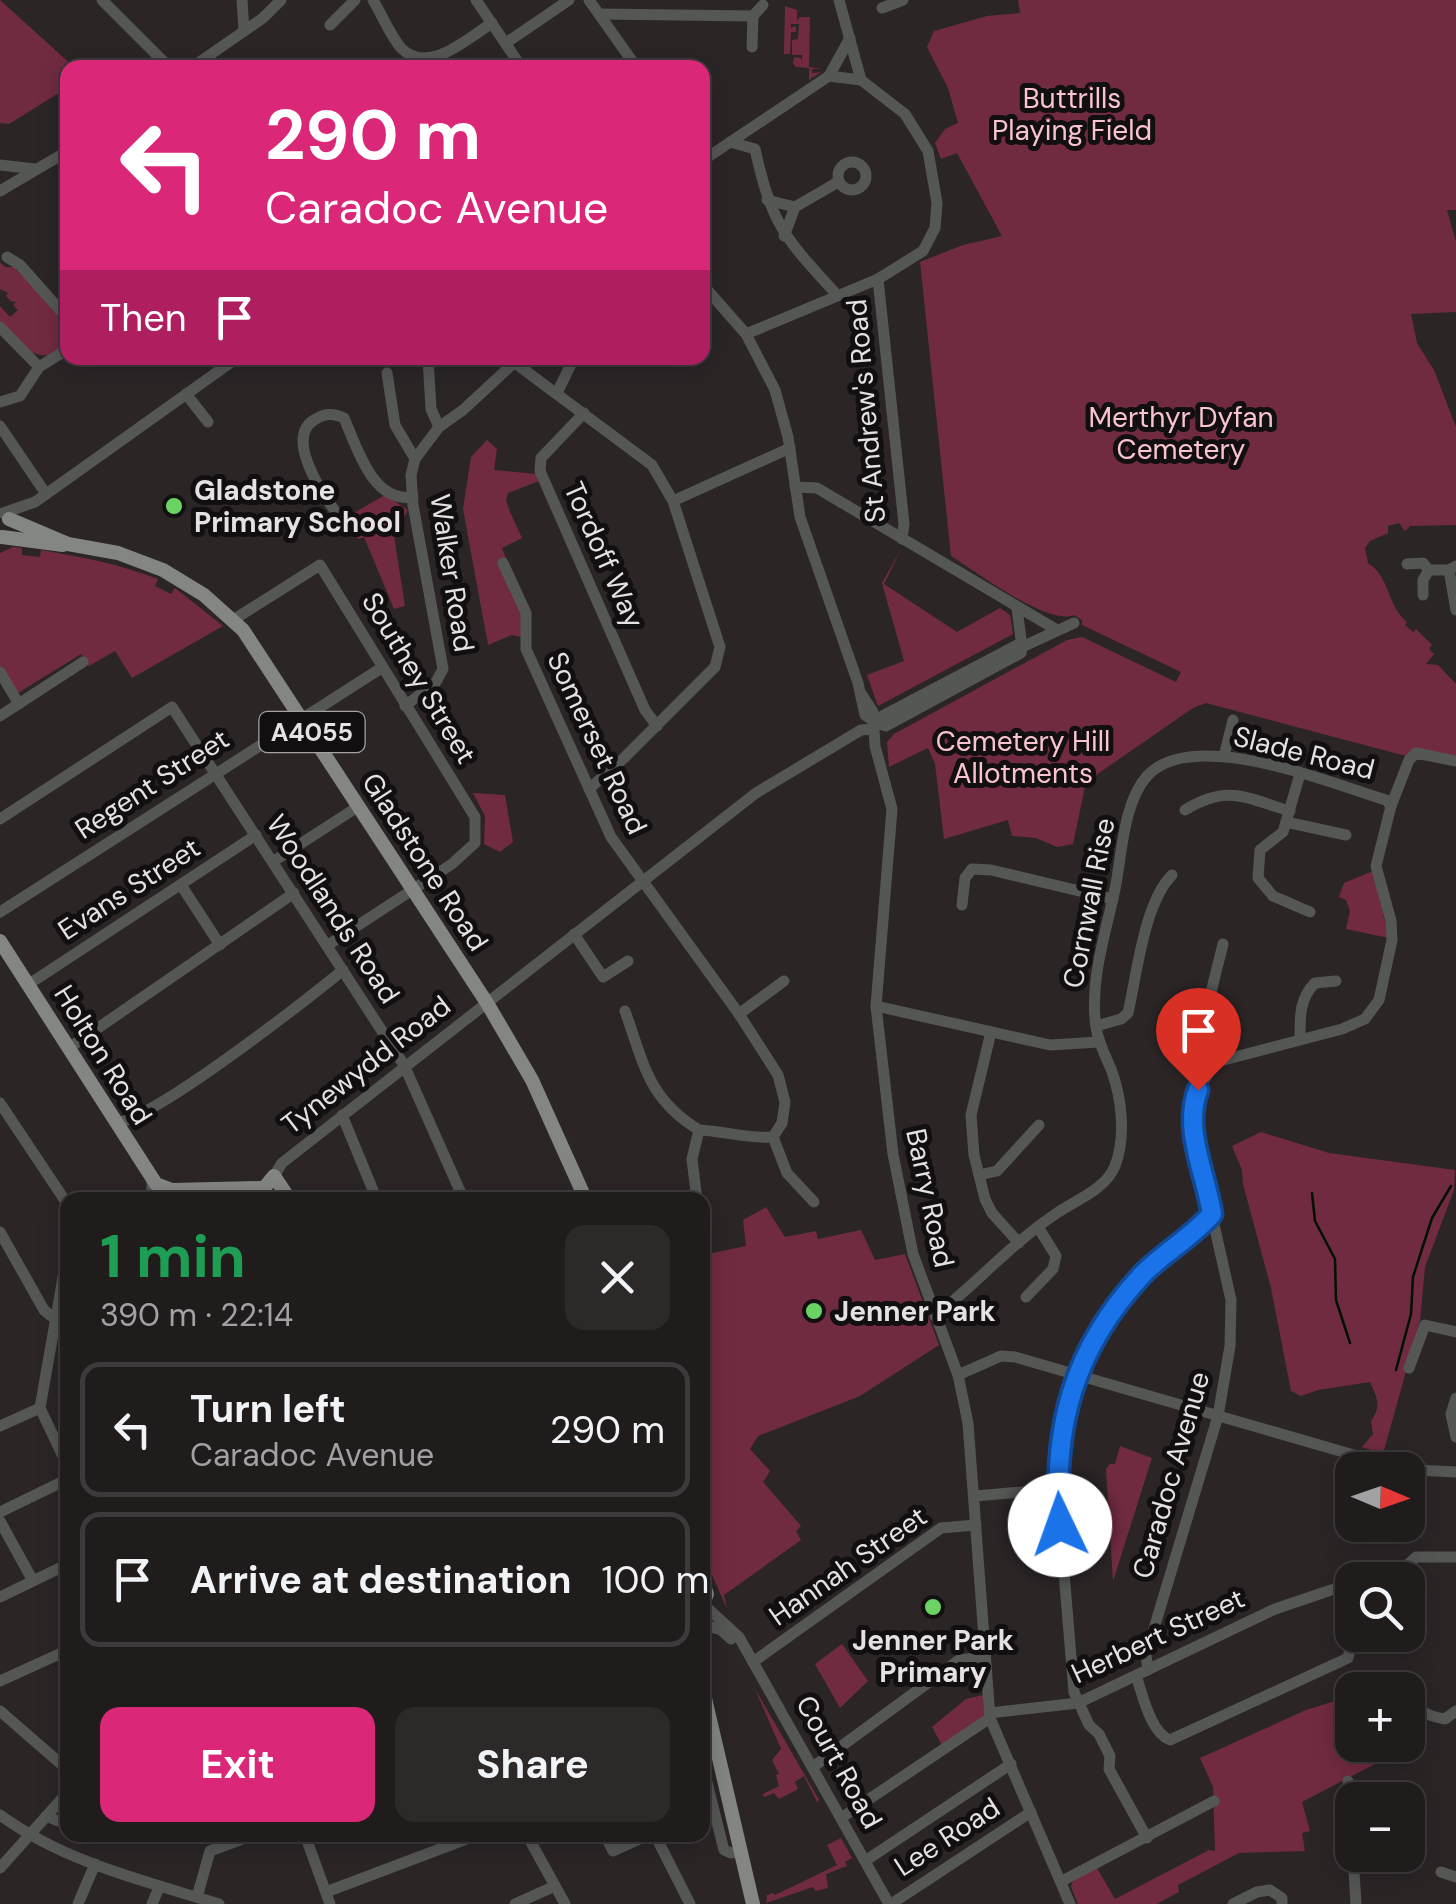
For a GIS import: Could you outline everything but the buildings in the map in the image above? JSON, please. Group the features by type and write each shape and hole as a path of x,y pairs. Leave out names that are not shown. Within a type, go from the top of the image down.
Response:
{"main road":[{"name":"Gladstone Road","path":"6,525 68,544 118,553 153,566 190,584 253,642 487,1003 532,1080 582,1192"},
{"name":"Gladstone Road","path":"6,525 58,547 68,544"},
{"name":"Holton Road","path":"0,941 152,1179"},
{"name":"Tynewydd Road","path":"152,1179 162,1188 172,1190 260,1188 274,1176"},
{"path":"274,1176 285,1192"},
{"path":"710,1722 753,1904"}],"street":[{"path":"102,0 162,60"},
{"path":"242,0 244,31"},
{"path":"202,60 270,13 280,0"},
{"path":"330,25 354,0"},
{"path":"373,0 402,48 421,58 441,56 492,23"},
{"path":"476,0 517,60"},
{"path":"506,43 569,0"},
{"path":"589,0 630,60"},
{"path":"839,0 861,80"},
{"path":"882,8 903,0"},
{"path":"752,47 753,16 763,5"},
{"path":"598,14 753,16"},
{"path":"710,156 829,76 850,38"},
{"path":"746,334 878,279 923,251 935,228 937,204 928,151 905,114 861,80 829,76"},
{"path":"763,121 755,149 766,200 784,236 837,296"},
{"path":"730,142 755,149"},
{"path":"0,192 60,156"},
{"path":"0,165 40,169"},
{"path":"784,236 796,206 838,182"},
{"path":"766,200 796,206"},
{"path":"7,257 20,265 60,310"},
{"name":"St Andrew's Road","path":"878,279 904,524 902,539"},
{"name":"Barry Road","path":"710,293 746,334 775,390 790,448 800,518 862,695 872,708 892,809 876,1006 896,1179 913,1254 958,1375 970,1436 990,1716 1070,1904"},
{"path":"0,327 39,368"},
{"path":"0,402 20,396 39,368 60,355"},
{"path":"6,525 227,365"},
{"path":"428,365 431,409 438,427"},
{"name":"Walker Road","path":"405,706 436,682 443,669 413,498 411,476 415,459 438,427 463,410 512,365"},
{"path":"523,365 646,459 673,502 721,654 715,668 589,789"},
{"path":"558,393 571,365"},
{"path":"387,373 396,425 415,459"},
{"path":"186,394 208,422"},
{"path":"349,530 303,455 300,441 305,427 317,417 332,413 344,418 371,476 387,491 413,498"},
{"name":"Tordoff Way","path":"584,413 541,458 540,471 645,710 656,726"},
{"path":"0,426 41,498"},
{"path":"673,502 790,448"},
{"path":"795,487 817,488 1057,630"},
{"path":"6,525 41,498"},
{"name":"Somerset Road","path":"503,563 526,613 526,649 610,837 739,1014 778,1075 785,1102 782,1123 773,1137"},
{"path":"1408,564 1424,564 1429,570"},
{"name":"Southey Street","path":"233,620 320,565 475,817 475,843 413,891"},
{"path":"1429,570 1453,568 1456,610"},
{"path":"1422,596 1423,580 1429,570"},
{"path":"1018,608 1022,646"},
{"name":"Tynewydd Road","path":"274,1176 282,1163 404,1065 769,784 873,726 882,716 1017,645 1074,622"},
{"path":"0,716 83,662"},
{"name":"Regent Street","path":"0,912 383,667"},
{"path":"0,672 19,704"},
{"name":"Woodlands Road","path":"0,819 172,707 404,1065 460,1192"},
{"path":"1224,756 1233,720"},
{"path":"1223,944 1206,1021 1208,1048 1216,1062 1342,1029 1365,1019 1379,1000 1392,940 1391,921 1376,866 1391,806 1409,760 1416,753 1456,761"},
{"name":"Slade Road","path":"1147,776 1164,763 1185,755 1224,756 1300,774 1386,800 1391,806"},
{"path":"1300,774 1283,832 1260,850 1258,878 1274,896 1310,912"},
{"name":"Cornwall Rise","path":"935,1316 1038,1227 1060,1210 1076,1204 1114,1171 1120,1148 1121,1112 1112,1072 1099,1042 1095,986 1126,831 1137,792 1147,776"},
{"path":"1186,810 1206,797 1224,794 1346,835"},
{"path":"274,861 359,806"},
{"name":"Evans Street","path":"28,984 256,835"},
{"path":"962,905 965,878 972,870 991,870 1113,899"},
{"path":"1096,1026 1121,1019 1128,1012 1150,918 1162,884 1172,875"},
{"path":"181,885 220,945"},
{"path":"328,944 413,891"},
{"path":"69,1048 294,893"},
{"path":"574,934 603,976 628,961"},
{"path":"116,1122 128,1122 161,1102 300,1005 343,970"},
{"path":"739,1014 784,981"},
{"path":"1300,1039 1300,1012 1306,992 1315,982 1336,981"},
{"path":"876,1006 1050,1045 1099,1042"},
{"path":"625,1011 652,1084 669,1111 699,1130 773,1137 787,1173 814,1202"},
{"path":"991,1032 971,1115 978,1175 992,1213 1019,1243"},
{"name":"Caradoc Avenue","path":"1142,1673 1218,1416 1230,1346 1230,1300 1192,1127 1196,1092 1216,1062"},
{"path":"0,1103 60,1193"},
{"path":"342,1115 373,1192"},
{"path":"978,1175 1001,1168 1039,1125"},
{"path":"697,1192 692,1159 699,1130"},
{"path":"152,1179 152,1192"},
{"path":"1147,1838 1109,1769 1110,1756 1099,1734 1089,1725 1078,1703 1057,1489 1062,1431 1076,1373 1103,1322 1144,1272 1194,1234 1212,1214"},
{"path":"1026,1297 1053,1269 1056,1256 1038,1227"},
{"path":"0,1232 44,1310 60,1317"},
{"path":"1194,1234 1220,1245"},
{"path":"1408,1368 1425,1325 1456,1332"},
{"path":"60,1326 40,1408 60,1451"},
{"path":"958,1375 1008,1355 1370,1460 1415,1470 1456,1472"},
{"path":"1456,1398 1452,1414 1456,1436"},
{"path":"0,1426 40,1408"},
{"path":"0,1512 60,1483"},
{"path":"975,1496 1057,1489"},
{"path":"0,1521 33,1581"},
{"name":"Hannah Street","path":"753,1662 941,1528 976,1525"},
{"path":"1411,1562 1416,1557 1456,1558"},
{"path":"0,1597 60,1568"},
{"name":"Herbert Street","path":"990,1716 1078,1703 1275,1608 1335,1589"},
{"name":"Court Road","path":"710,1609 739,1636 890,1904"},
{"name":"Court Road","path":"710,1627 743,1646"},
{"path":"1142,1673 1154,1723 1162,1737 1170,1740 1348,1658 1349,1652"},
{"path":"0,1681 60,1654"},
{"path":"813,1768 959,1660 984,1658"},
{"path":"0,1712 60,1763"},
{"path":"1425,1715 1446,1719 1456,1712"},
{"path":"841,1818 990,1716"},
{"path":"865,1861 1011,1764"},
{"path":"710,1795 724,1850 731,1854 741,1852"},
{"path":"0,1868 60,1801"},
{"path":"1062,1881 1214,1801"},
{"name":"Lee Road","path":"890,1904 1031,1812"},
{"path":"0,1815 28,1836 95,1864 159,1888 219,1904"},
{"path":"46,1816 60,1819"},
{"path":"196,1897 210,1851 234,1842"},
{"path":"308,1842 328,1898 460,1842"},
{"path":"531,1842 564,1904"},
{"path":"608,1842 613,1851 635,1842"},
{"path":"656,1842 690,1904"},
{"path":"78,1904 95,1864"},
{"path":"1354,1872 1356,1904"},
{"path":"1441,1872 1456,1877"},
{"path":"515,1904 556,1886"},
{"path":"152,1904 159,1888"},
{"path":"1233,1904 1256,1892 1270,1890 1282,1898 1282,1904"}],"green space":[{"path":"0,0 66,60 60,60 60,92 9,124 0,123"},
{"path":"1018,0 1456,0 1456,210 1447,210 1456,242 1456,312 1411,314 1417,343 1434,370 1456,427 1456,525 1410,526 1405,531 1399,523 1388,526 1388,533 1370,541 1365,548 1368,563 1381,576 1407,622 1405,625 1413,632 1416,629 1432,645 1429,649 1434,654 1426,664 1438,665 1456,684 1456,757 1406,756 1206,703 1086,782 1073,844 1057,847 1036,838 1012,836 1008,820 944,839 935,764 928,748 889,767 887,742 894,734 1067,640 1082,637 1176,682 1181,672 1082,625 1082,620 1074,615 1047,613 1030,605 951,556 920,262 963,245 1002,236 957,153 941,159 935,143 945,129 958,123 948,88 927,47 934,31 987,16 1020,13"},
{"path":"785,6 797,10 797,21 810,17 809,67 822,69 812,69 812,73 821,72 809,80 809,68 793,63 794,57 801,58 802,63 802,55 792,55 792,40 798,39 799,24 791,24 791,28 796,26 796,32 791,32 790,54 784,54"},
{"path":"0,262 5,267 14,267 60,316 59,350 48,355 31,352 0,324 0,306 10,317 18,310 13,305 16,302 0,289"},
{"path":"487,440 497,449 494,470 536,474 539,481 508,493 506,500 522,538 502,548 506,558 500,561 522,610 521,637 512,635 488,645 463,509 471,457"},
{"path":"385,495 408,510 394,536 405,606 394,609 364,537 358,539 347,517"},
{"path":"22,548 22,555 40,557 41,550 115,565 158,579 155,586 171,594 175,588 223,626 132,678 115,651 89,666 81,654 18,693 0,666 0,553"},
{"path":"901,549 884,584 957,632 1000,608 1010,615 1013,634 878,706 867,675 904,661 882,583"},
{"path":"473,793 505,795 513,842 500,852 484,844 485,816"},
{"path":"1373,871 1389,938 1346,929 1350,911 1346,900 1339,897 1344,883"},
{"path":"1261,1132 1329,1153 1455,1170 1454,1190 1425,1267 1420,1321 1384,1452 1362,1447 1373,1434 1371,1421 1377,1406 1370,1382 1301,1396 1291,1391 1271,1288 1242,1170 1232,1146"},
{"name":"Jenner Park","path":"766,1207 785,1237 816,1231 818,1239 861,1230 875,1260 905,1254 939,1345 860,1396 758,1436 750,1449 770,1471 763,1482 801,1526 796,1531 801,1540 724,1595 727,1609 710,1570 710,1254 746,1246 743,1220"},
{"path":"1120,1446 1152,1458 1113,1581 1106,1469 1115,1464"},
{"path":"842,1644 868,1681 840,1708 815,1664"},
{"path":"754,1687 819,1800 817,1802 804,1776 795,1782 798,1789 779,1799 774,1793 764,1797 763,1794 779,1786 779,1774 772,1760 781,1749"},
{"path":"983,1695 985,1719 943,1747 932,1727 966,1699"},
{"path":"1335,1701 1335,1762 1379,1762 1302,1802 1310,1831 1302,1833 1305,1851 1239,1853 1178,1885 1179,1892 1157,1904 1078,1904 1071,1887 1073,1880 1097,1868 1115,1899 1209,1850 1215,1851 1213,1787 1200,1758"},
{"path":"841,1838 852,1858 845,1862 847,1866 826,1874 828,1888 816,1891 813,1887 766,1903 767,1895 775,1895 837,1865 827,1845"}],"waterway":[{"path":"1396,1370 1411,1314 1413,1277 1432,1218 1451,1186"},
{"path":"1312,1193 1315,1221 1335,1259 1336,1300 1350,1343"}],"place":[{"name":"Gladstone Primary School","path":"174,506"},
{"name":"Jenner Park","path":"814,1311"},
{"name":"Jenner Park Primary","path":"933,1607"}],"route":[{"path":"1060,1525 1058,1464 1076,1373 1103,1322 1144,1272 1194,1234 1212,1214 1192,1127 1192,1108 1198,1090"}],"park label":[{"name":"Buttrills Playing Field","path":"1072,114"},
{"name":"Merthyr Dyfan Cemetery","path":"1181,433"},
{"name":"Cemetery Hill Allotments","path":"1023,757"}]}
